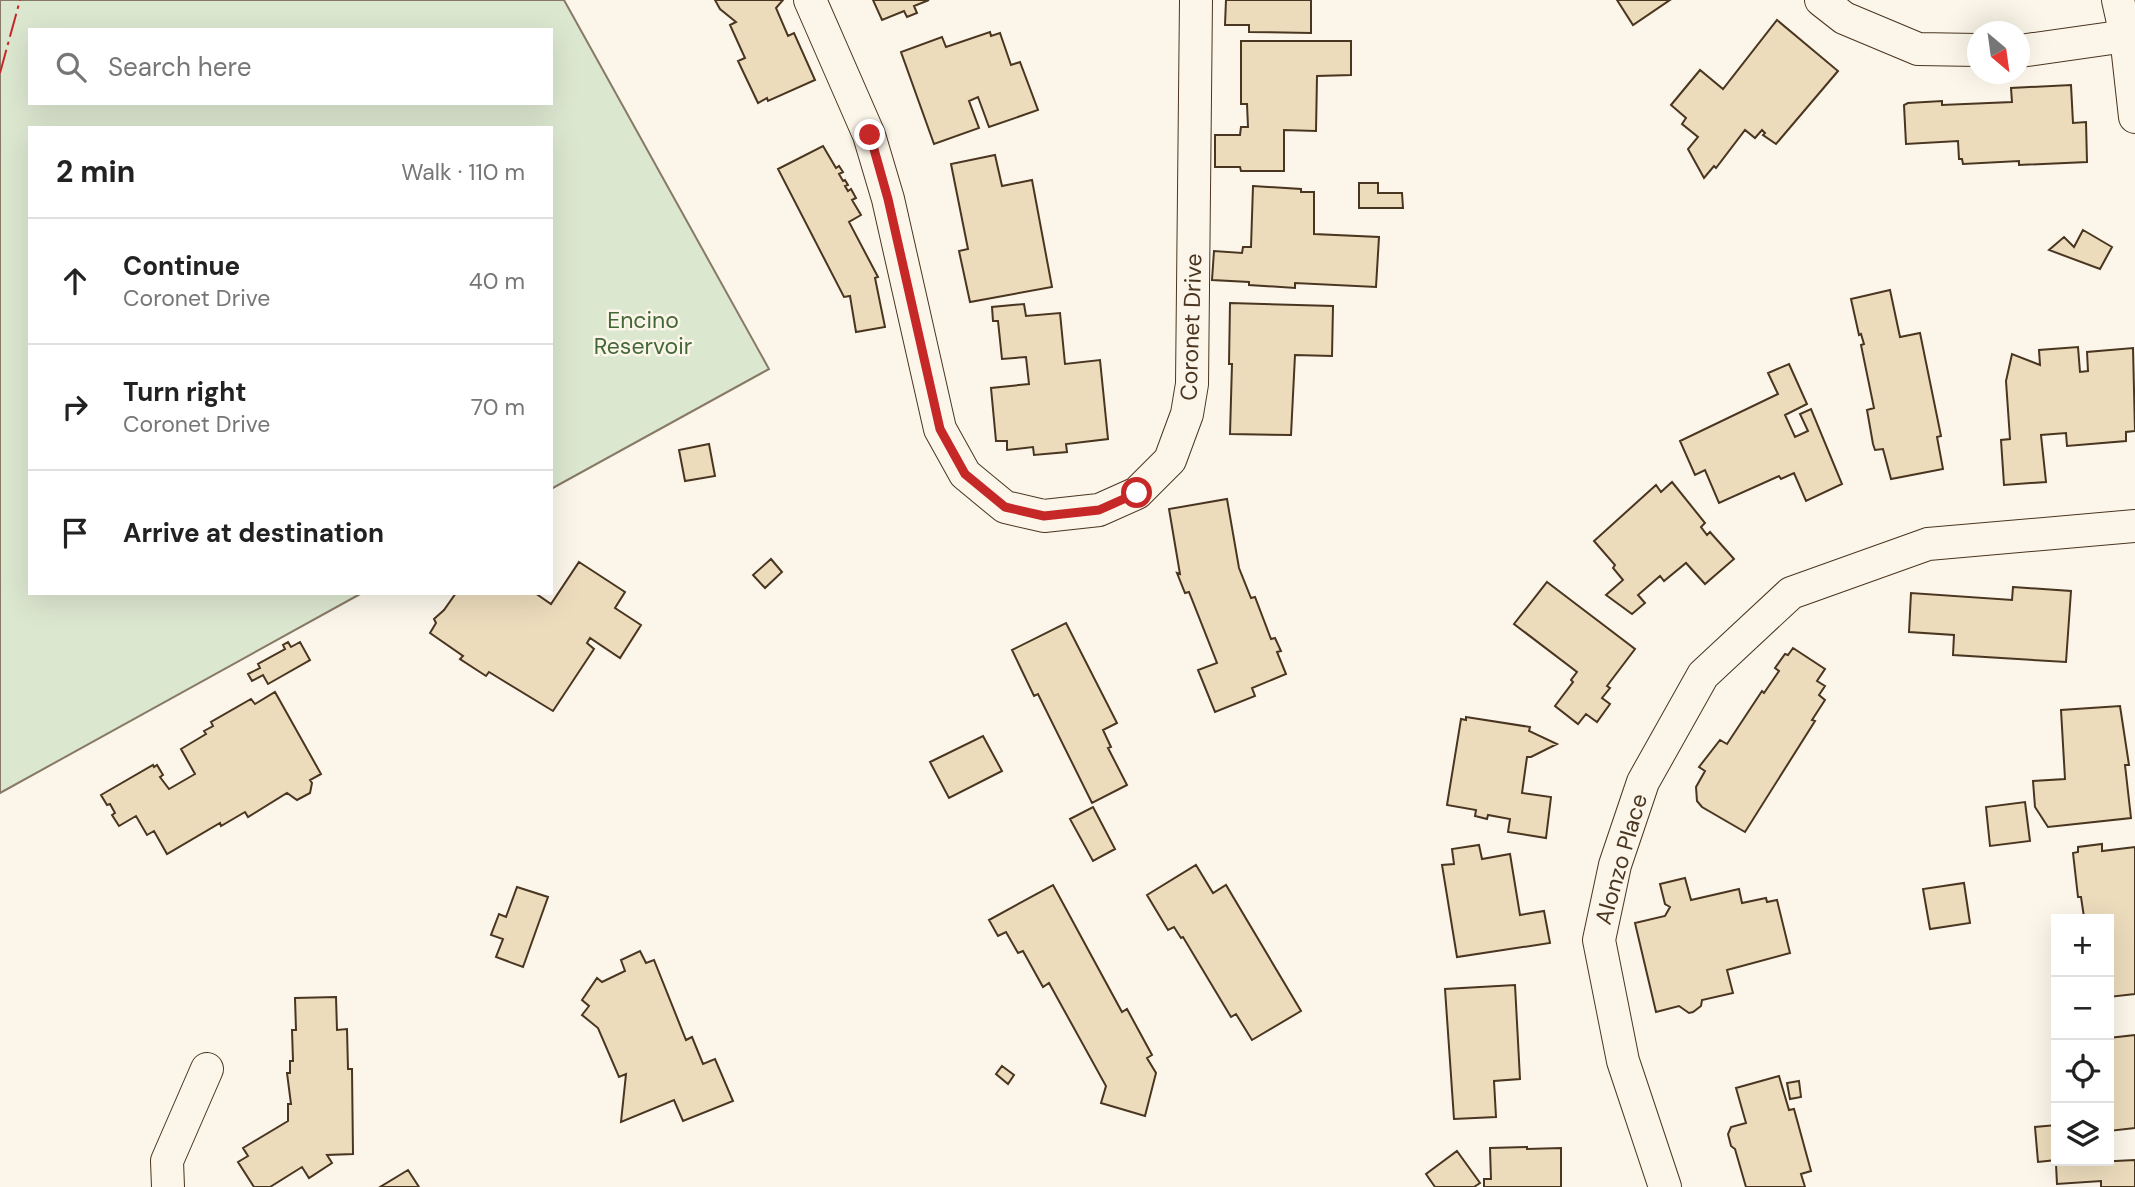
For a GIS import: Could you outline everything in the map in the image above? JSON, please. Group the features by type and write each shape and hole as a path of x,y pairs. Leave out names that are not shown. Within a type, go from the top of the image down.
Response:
{"street":[{"name":"Coronet Drive","path":"810,0 870,135 888,199 940,429 965,474 1005,507 1044,516 1099,510 1137,493 1170,460 1187,414 1192,384 1196,0"},
{"path":"1821,0 1844,18 1918,49 1967,50"},
{"path":"2118,0 2126,36 2135,117"},
{"path":"2030,50 2126,36"},
{"name":"Alonzo Place","path":"1665,1187 1623,1061 1598,940 1615,865 1643,782 1703,675 1791,593 1928,544 2135,526"},
{"path":"168,1187 167,1161 207,1069"}],"green space":[{"name":"Encino Reservoir","path":"0,0 564,0 769,369 553,488 553,126 28,126 28,595 358,595 0,793"}],"building":[{"path":"715,0 783,0 776,8 788,36 794,33 815,80 758,103 738,61 745,58 730,25 736,22 720,9"},
{"path":"873,0 929,0 914,6 917,13 907,17 904,11 882,20"},
{"path":"1226,0 1311,0 1311,33 1249,32 1249,25 1225,25"},
{"path":"1617,0 1670,0 1633,25"},
{"path":"1777,20 1838,71 1776,144 1763,135 1765,133 1762,130 1755,138 1745,130 1716,168 1714,166 1704,178 1688,149 1698,137 1682,124 1686,118 1671,105 1700,70 1723,89"},
{"path":"990,32 991,36 1000,33 1011,65 1020,62 1038,110 989,127 978,97 969,101 979,128 934,144 901,52 942,37 946,47"},
{"path":"1241,41 1351,41 1351,75 1317,76 1316,131 1284,130 1284,171 1241,171 1240,167 1215,167 1215,135 1240,135 1241,127 1248,127 1247,104 1241,104"},
{"path":"2071,85 2073,123 2086,122 2087,162 1963,164 1962,159 1959,159 1958,141 1906,144 1904,105 1908,103 1942,101 1942,105 2012,102 2011,88"},
{"path":"823,146 836,168 839,166 843,172 839,174 848,185 845,186 848,191 851,189 856,198 852,200 861,215 849,222 878,277 875,278 885,327 856,332 850,296 844,297 778,169"},
{"path":"995,155 1002,186 1032,180 1052,287 970,302 959,251 968,249 951,164"},
{"path":"1359,183 1378,183 1378,193 1402,193 1403,208 1359,208"},
{"path":"1253,186 1314,192 1314,234 1379,237 1376,287 1295,283 1295,288 1212,280 1214,251 1242,253 1243,247 1251,247"},
{"path":"2083,230 2112,247 2100,269 2049,250 2064,237 2074,247"},
{"path":"1890,290 1900,337 1920,333 1941,436 1937,437 1943,469 1891,479 1883,449 1875,450 1873,444 1867,410 1874,408 1861,345 1864,344 1861,334 1859,335 1851,299"},
{"path":"1230,303 1333,306 1332,356 1295,355 1291,435 1230,434"},
{"path":"1024,304 1026,316 1060,313 1065,364 1100,360 1108,439 1066,444 1067,452 1034,455 1033,447 1007,450 1007,441 996,441 991,388 1029,384 1026,357 1002,359 998,321 993,321 992,307"},
{"path":"2078,347 2080,372 2088,371 2087,352 2133,348 2135,431 2126,432 2126,441 2067,446 2066,433 2041,435 2046,482 2004,485 2001,440 2010,439 2006,381 2012,354 2040,365 2039,350"},
{"path":"1789,364 1807,404 1785,415 1795,437 1808,431 1800,414 1811,409 1842,484 1806,501 1794,473 1781,479 1779,476 1719,503 1705,470 1695,475 1680,441 1778,394 1768,373"},
{"path":"709,444 715,476 685,481 679,450"},
{"path":"1672,482 1705,523 1701,527 1707,535 1710,532 1734,559 1705,584 1686,563 1664,581 1660,576 1638,595 1645,603 1632,614 1606,595 1623,580 1613,568 1615,565 1594,541 1656,485 1661,492"},
{"path":"1227,499 1239,568 1251,598 1255,597 1271,639 1275,638 1281,651 1277,652 1286,674 1252,688 1255,696 1215,712 1198,670 1217,663 1189,592 1185,593 1177,573 1180,574 1169,509"},
{"path":"771,559 782,572 765,588 753,575"},
{"path":"579,562 625,592 615,608 641,625 620,658 590,638 587,643 594,649 553,711 489,672 486,676 460,659 463,656 430,633 436,623 434,619 455,595 538,595 551,604"},
{"path":"1547,582 1635,649 1607,686 1610,688 1602,698 1610,704 1597,722 1586,714 1578,724 1555,706 1577,672 1514,624"},
{"path":"2013,587 2071,591 2066,662 1953,655 1954,635 1909,632 1911,593 2012,600"},
{"path":"1066,623 1117,723 1103,730 1111,747 1108,748 1127,785 1092,803 1038,694 1034,696 1012,650"},
{"path":"288,642 291,647 300,642 310,660 268,684 263,675 252,681 248,674 260,668 258,664 285,649 283,645"},
{"path":"1793,648 1825,669 1817,681 1825,686 1819,695 1825,700 1812,720 1815,721 1745,832 1702,807 1697,801 1696,787 1705,771 1699,767 1720,740 1727,744 1762,691 1764,693 1779,671 1775,668"},
{"path":"275,692 321,774 310,780 310,793 297,800 287,793 248,817 245,812 221,826 220,823 167,854 154,831 147,835 136,816 119,826 112,815 115,813 110,804 107,805 101,795 153,765 157,765 163,775 160,777 169,789 195,774 181,749 206,734 204,731 213,726 211,722 251,699 255,704"},
{"path":"2120,706 2129,765 2125,765 2131,818 2048,827 2035,807 2033,781 2065,779 2061,710"},
{"path":"1466,717 1530,727 1529,731 1557,744 1527,757 1522,793 1551,797 1546,838 1508,832 1510,819 1488,815 1487,819 1475,816 1476,810 1447,805 1461,719 1466,720"},
{"path":"983,736 1002,771 949,798 930,762"},
{"path":"2025,802 2030,841 1990,846 1986,807"},
{"path":"1093,807 1115,849 1093,861 1070,819"},
{"path":"2102,844 2102,851 2135,847 2135,994 2114,996 2114,914 2084,914 2081,897 2078,897 2073,853 2078,852 2078,847"},
{"path":"1479,845 1482,859 1510,854 1520,915 1544,911 1550,943 1457,957 1442,865 1454,864 1452,849"},
{"path":"1196,865 1213,893 1226,885 1301,1011 1252,1040 1236,1014 1231,1017 1183,937 1181,938 1174,927 1168,930 1147,895"},
{"path":"1685,878 1691,900 1739,889 1742,903 1766,898 1767,902 1777,900 1790,953 1727,970 1733,993 1702,1000 1701,1006 1693,1012 1689,1013 1679,1006 1656,1012 1635,923 1665,916 1670,907 1665,904 1660,884"},
{"path":"1964,883 1970,923 1930,929 1923,889"},
{"path":"1053,885 1122,1012 1127,1009 1152,1055 1147,1058 1156,1073 1145,1116 1101,1103 1106,1086 1049,983 1043,987 1023,951 1018,953 1006,932 998,936 989,920"},
{"path":"517,887 548,897 523,967 496,957 503,939 491,935 499,914 506,917"},
{"path":"640,951 646,963 654,960 686,1040 692,1037 703,1064 715,1059 733,1101 683,1121 674,1100 621,1122 626,1074 619,1077 598,1028 582,1015 589,1006 582,1000 597,978 602,982 625,971 621,960"},
{"path":"1515,985 1520,1079 1494,1081 1496,1117 1454,1119 1445,989"},
{"path":"336,997 337,1030 347,1029 348,1069 352,1069 353,1154 327,1155 332,1163 309,1178 302,1167 270,1187 254,1187 238,1162 248,1156 243,1148 288,1121 288,1104 291,1104 287,1073 290,1073 290,1061 293,1061 295,998"},
{"path":"2135,1035 2135,1128 2114,1130 2114,1040 2114,1037"},
{"path":"1002,1066 1014,1075 1008,1084 996,1074"},
{"path":"1779,1076 1789,1110 1794,1109 1811,1171 1801,1174 1805,1187 1746,1187 1728,1134 1731,1127 1746,1123 1736,1088"},
{"path":"1799,1081 1801,1097 1790,1099 1787,1083"},
{"path":"2051,1125 2051,1161 2038,1162 2035,1127"},
{"path":"1490,1148 1561,1148 1561,1187 1484,1187 1484,1179 1491,1179"},
{"path":"1457,1151 1480,1183 1474,1187 1435,1187 1426,1174"},
{"path":"2135,1160 2135,1187 2101,1187 2101,1181 2057,1184 2056,1166 2114,1166 2114,1161"},
{"path":"408,1170 419,1187 380,1187"}],"power":[{"path":"0,73 20,0"}],"route":[{"path":"870,135 888,199 940,429 965,474 1005,507 1044,516 1099,510 1137,493"}]}
